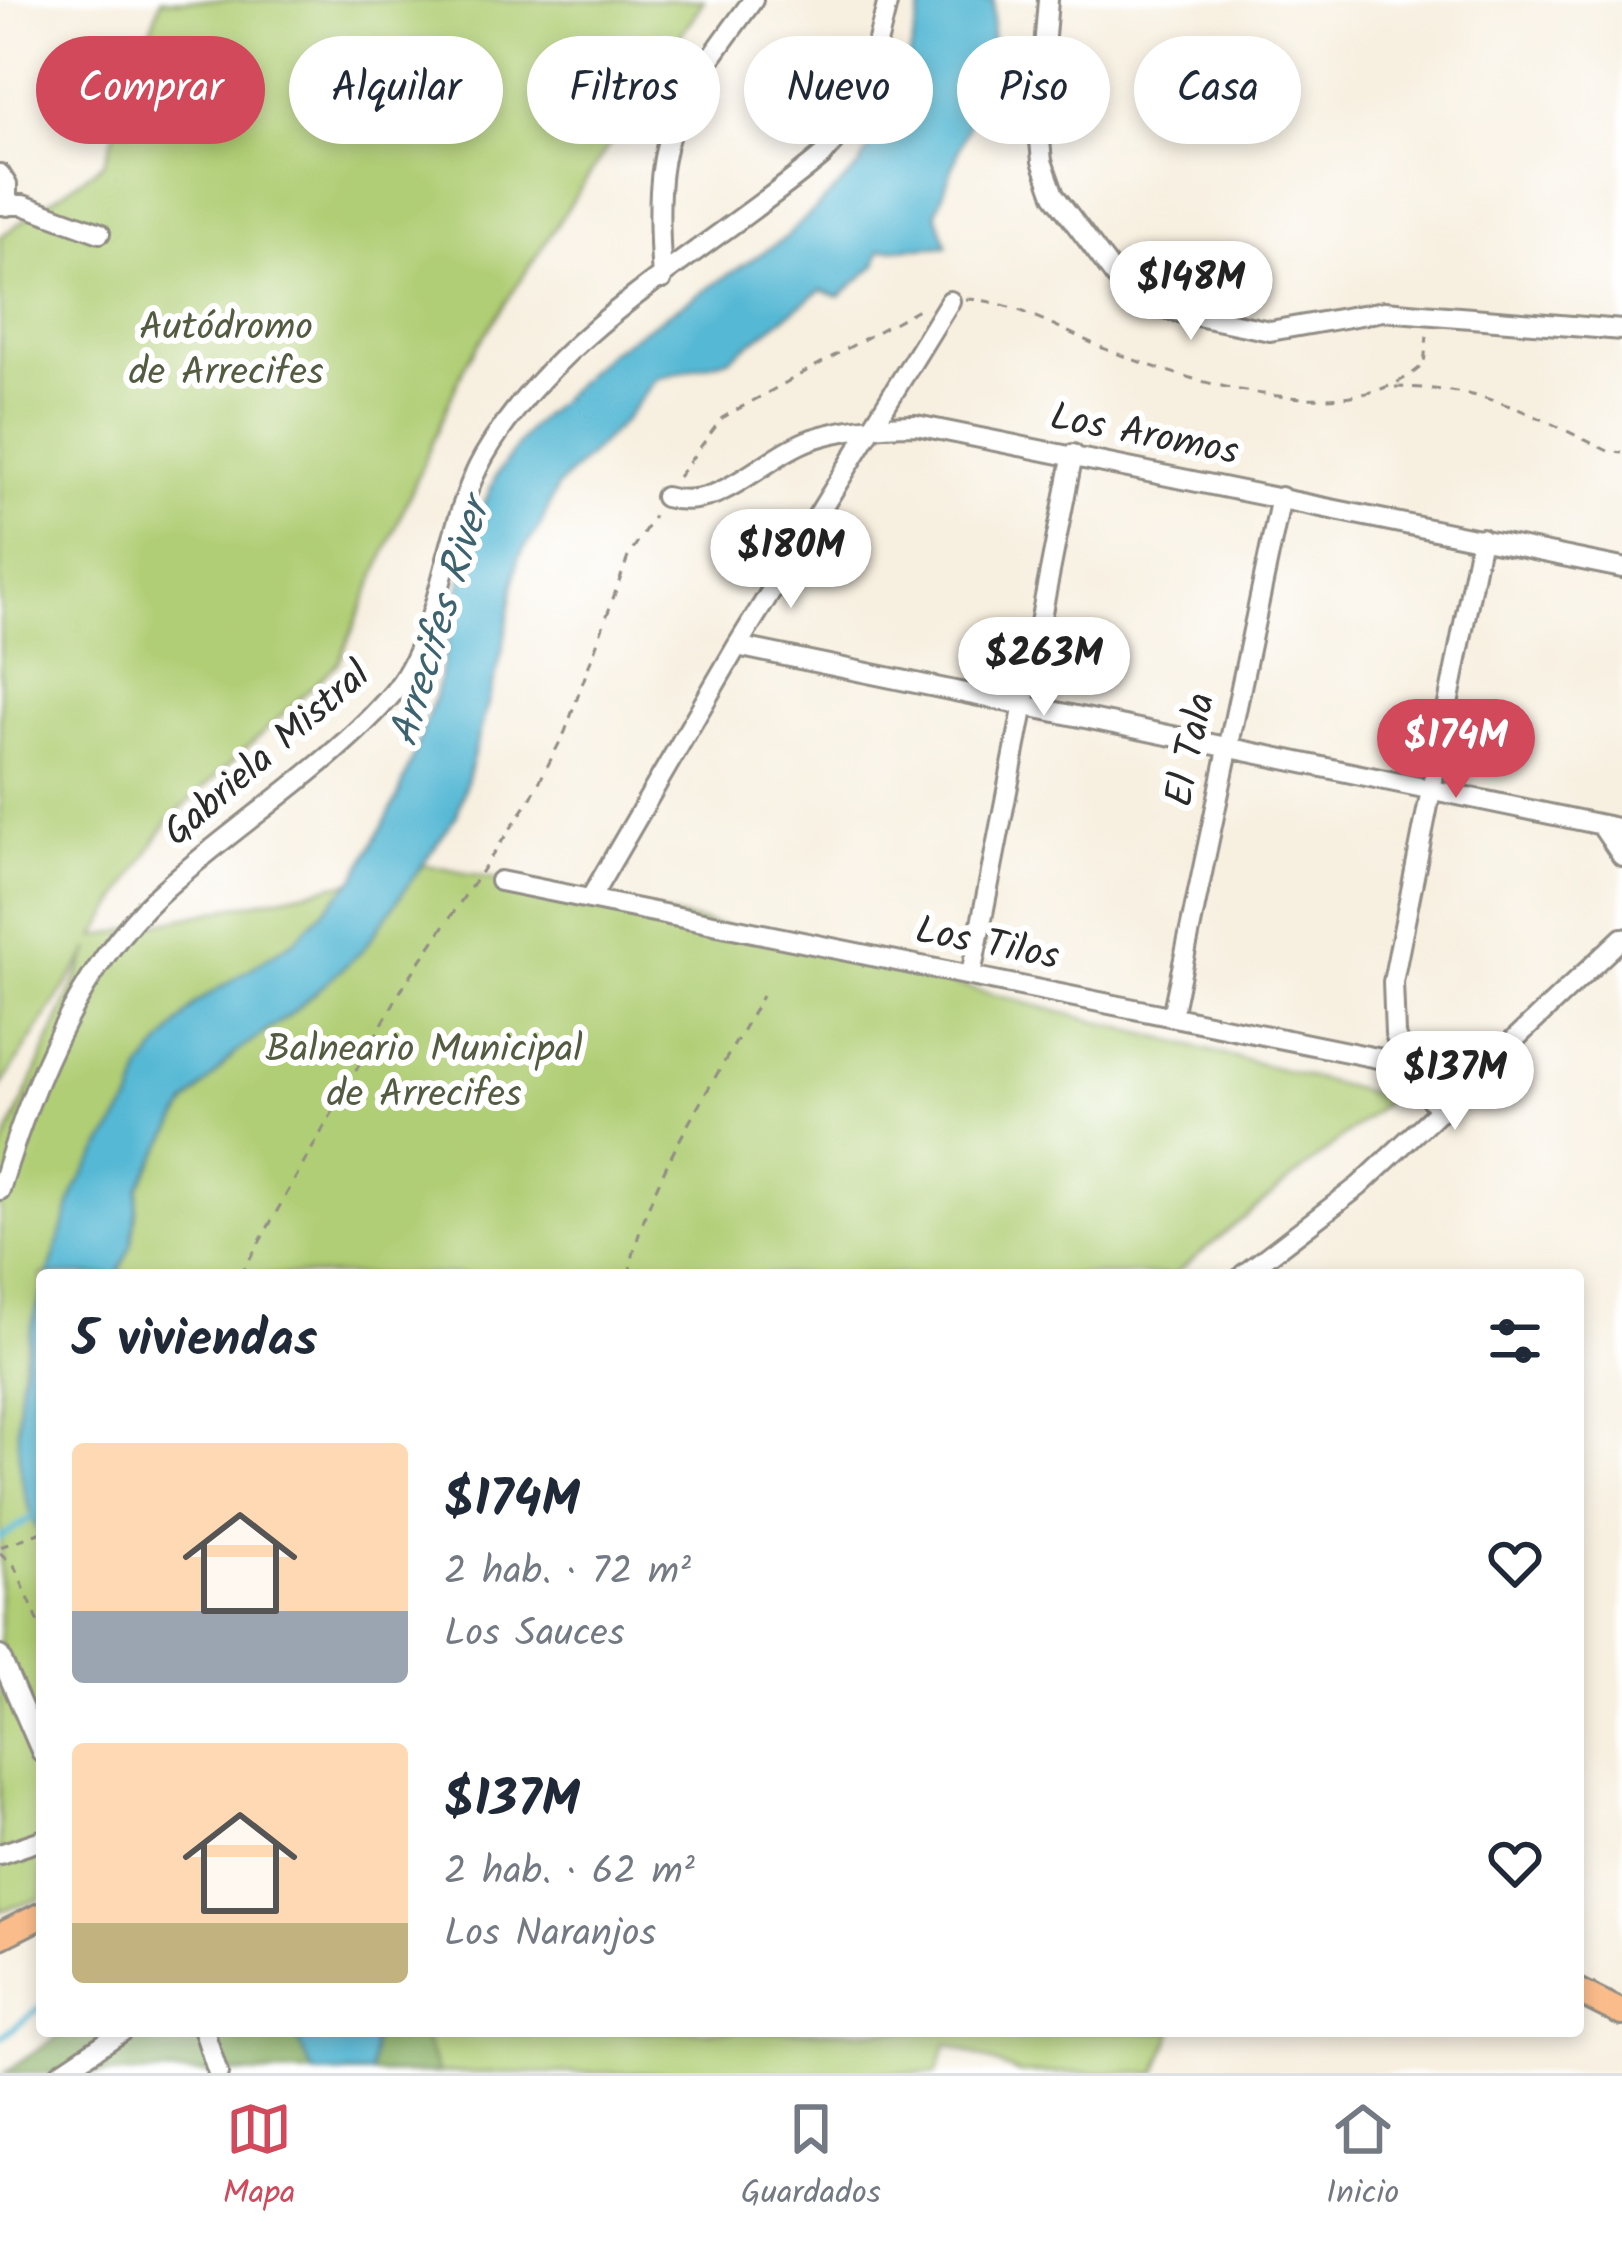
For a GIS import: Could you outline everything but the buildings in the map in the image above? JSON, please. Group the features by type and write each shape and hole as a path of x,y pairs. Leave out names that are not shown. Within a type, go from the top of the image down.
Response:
{"main road":[{"path":"1584,1994 1622,2013"}],"street":[{"path":"662,279 656,194 664,140 689,86 753,0"},
{"name":"Gabriela Mistral","path":"0,1190 15,1141 72,1013 114,948 157,896 398,687 424,632 460,505 484,455 550,374 662,279 795,179 849,126 888,0"},
{"path":"1048,0 1038,121 1042,161 1054,195 1127,292 1168,310 1270,331 1384,311 1622,330"},
{"path":"0,174 7,185 4,206 23,206 100,233"},
{"path":"590,898 737,646 950,301"},
{"name":"Los Aromos","path":"665,497 685,503 714,496 800,444 875,425 916,425 1622,568"},
{"path":"971,975 1019,706 1072,454"},
{"name":"El Tala","path":"1172,1016 1282,497"},
{"path":"1440,1111 1406,1067 1395,1034 1393,982 1481,538"},
{"path":"737,646 1622,829"},
{"path":"1601,825 1622,856"},
{"name":"Los Tilos","path":"500,880 1406,1067"},
{"path":"1251,1269 1359,1186 1622,938"},
{"path":"0,1656 9,1702 36,1744"},
{"path":"0,1853 36,1842"},
{"path":"59,2073 114,2037"},
{"path":"205,2037 218,2073"}],"path":[{"path":"1394,386 1439,387 1515,404 1608,452 1622,453"},
{"path":"630,1269 636,1242 672,1161 762,996"},
{"path":"36,1535 0,1550 14,1565 36,1611"}],"green space":[{"path":"161,0 704,0 680,36 527,36 527,144 610,144 465,365 339,662 168,821 95,937 427,865 765,935 1391,1098 1181,1269 36,1269 36,1901 0,1911 0,1154 90,949 0,1088 0,237 104,163 111,144 265,144 265,36 148,36"},
{"path":"57,2037 424,2037 438,2073 4,2073"},
{"path":"424,2037 1171,2037 1157,2073 1020,2073 947,2044 936,2073 438,2073"}],"water":[{"path":"923,0 994,0 992,36 957,36 957,144 961,144 936,213 947,246 880,250 876,265 839,297 821,290 729,359 656,379 623,422 557,487 541,525 518,558 503,649 457,815 362,951 291,1014 235,1053 187,1104 139,1187 132,1243 121,1269 50,1269 76,1187 132,1100 142,1069 196,1003 294,941 355,878 398,797 435,696 473,530 496,476 529,429 608,353 785,238 859,167 871,144 933,144 933,36 914,36"},
{"path":"36,1312 36,1525 18,1448 21,1385"},
{"path":"296,2037 374,2037 371,2073 314,2073"}],"waterway":[{"path":"0,1538 31,1518"},
{"path":"0,2039 36,2011"}],"park label":[{"name":"Autódromo de Arrecifes","path":"226,352"},
{"name":"Balneario Municipal de Arrecifes","path":"424,1074"}],"water label":[{"name":"Arrecifes River","path":"441,623"}]}
